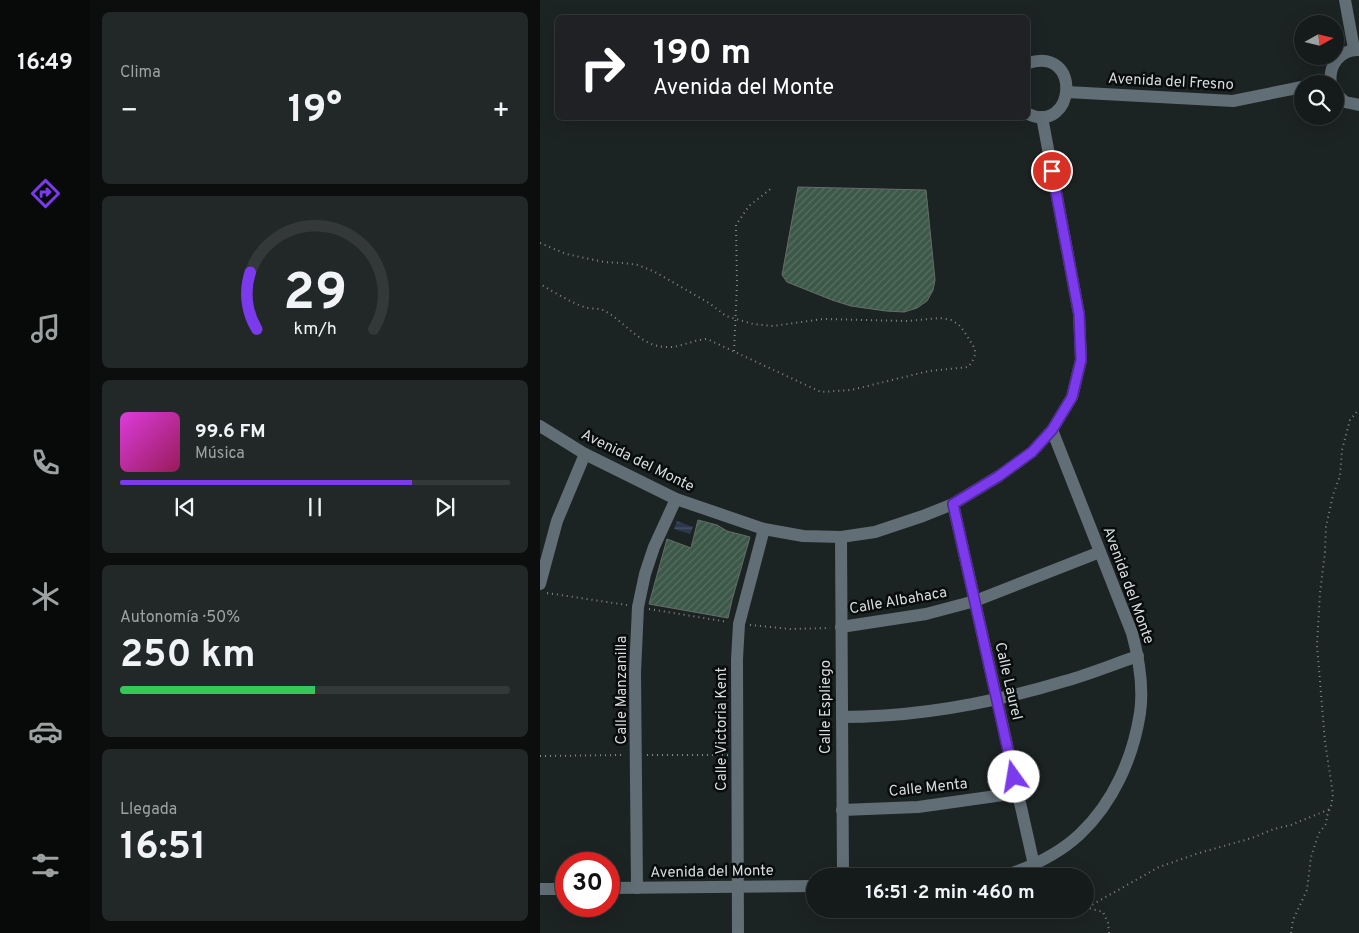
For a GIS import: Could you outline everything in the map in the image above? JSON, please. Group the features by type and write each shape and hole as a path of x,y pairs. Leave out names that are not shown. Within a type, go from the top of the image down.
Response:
{"street":[{"path":"1330,75 1339,57 1346,52 1357,50 1345,0"},
{"path":"1030,62 1036,60 1052,64 1059,69 1067,84 1065,101 1059,109 1052,114 1042,117 1030,114"},
{"name":"Avenida del Fresno","path":"1067,92 1233,101 1294,89"},
{"path":"1344,101 1359,105"},
{"name":"Avenida del Monte","path":"540,426 585,454 676,499 764,528 803,536 841,537 875,532 953,504 1032,452 1052,430 1072,397 1081,360 1079,314 1042,117"},
{"name":"Avenida del Monte","path":"1026,868 1066,846 1080,834 1106,803 1118,783 1132,746 1140,712 1138,656 1132,634 1052,430"},
{"path":"540,584 557,521 585,454"},
{"name":"Calle Manzanilla","path":"637,888 635,672 638,607 645,574 654,547 676,499"},
{"name":"Calle Laurel","path":"953,504 1034,865"},
{"name":"Calle Victoria Kent","path":"738,933 736,735 739,624 764,528"},
{"name":"Calle Espliego","path":"841,537 843,868"},
{"name":"Calle Albahaca","path":"841,627 926,614 975,601 1100,552"},
{"path":"842,717 914,713 997,698 1065,681 1138,656"},
{"name":"Calle Menta","path":"842,810 918,807 1018,793"},
{"name":"Avenida del Monte","path":"620,888 806,886"},
{"path":"540,890 555,889"}],"path":[{"path":"734,352 737,284 736,225 740,216 749,206 772,187"},
{"path":"540,243 566,254 604,262 638,265 655,272 709,303 726,316 753,324 773,326 823,319 907,321 940,318 950,320 958,324 975,349 975,355 968,367 929,370 851,390 821,392 707,339 680,346 664,347 646,342 602,310 586,308 540,284"},
{"path":"1291,933 1293,920 1306,890 1311,857 1319,833 1326,824 1333,794 1324,742 1317,645 1320,593 1326,527 1333,495 1340,476 1342,450 1350,420 1359,409"},
{"path":"739,624 806,630 841,627"},
{"path":"1094,903 1159,868 1198,853 1291,825 1330,809"},
{"path":"1094,909 1103,912 1108,924 1109,933"}],"water":[{"path":"677,521 693,527 690,534 674,529"}],"building":[{"path":"798,187 926,190 935,280 933,290 927,301 917,308 904,312 886,311 851,306 787,282 782,275"},
{"path":"698,520 750,537 728,618 649,604 667,539 691,548"}],"route":[{"path":"1014,777 953,504 999,476 1032,452 1052,430 1072,397 1081,360 1079,314 1052,171"}]}
